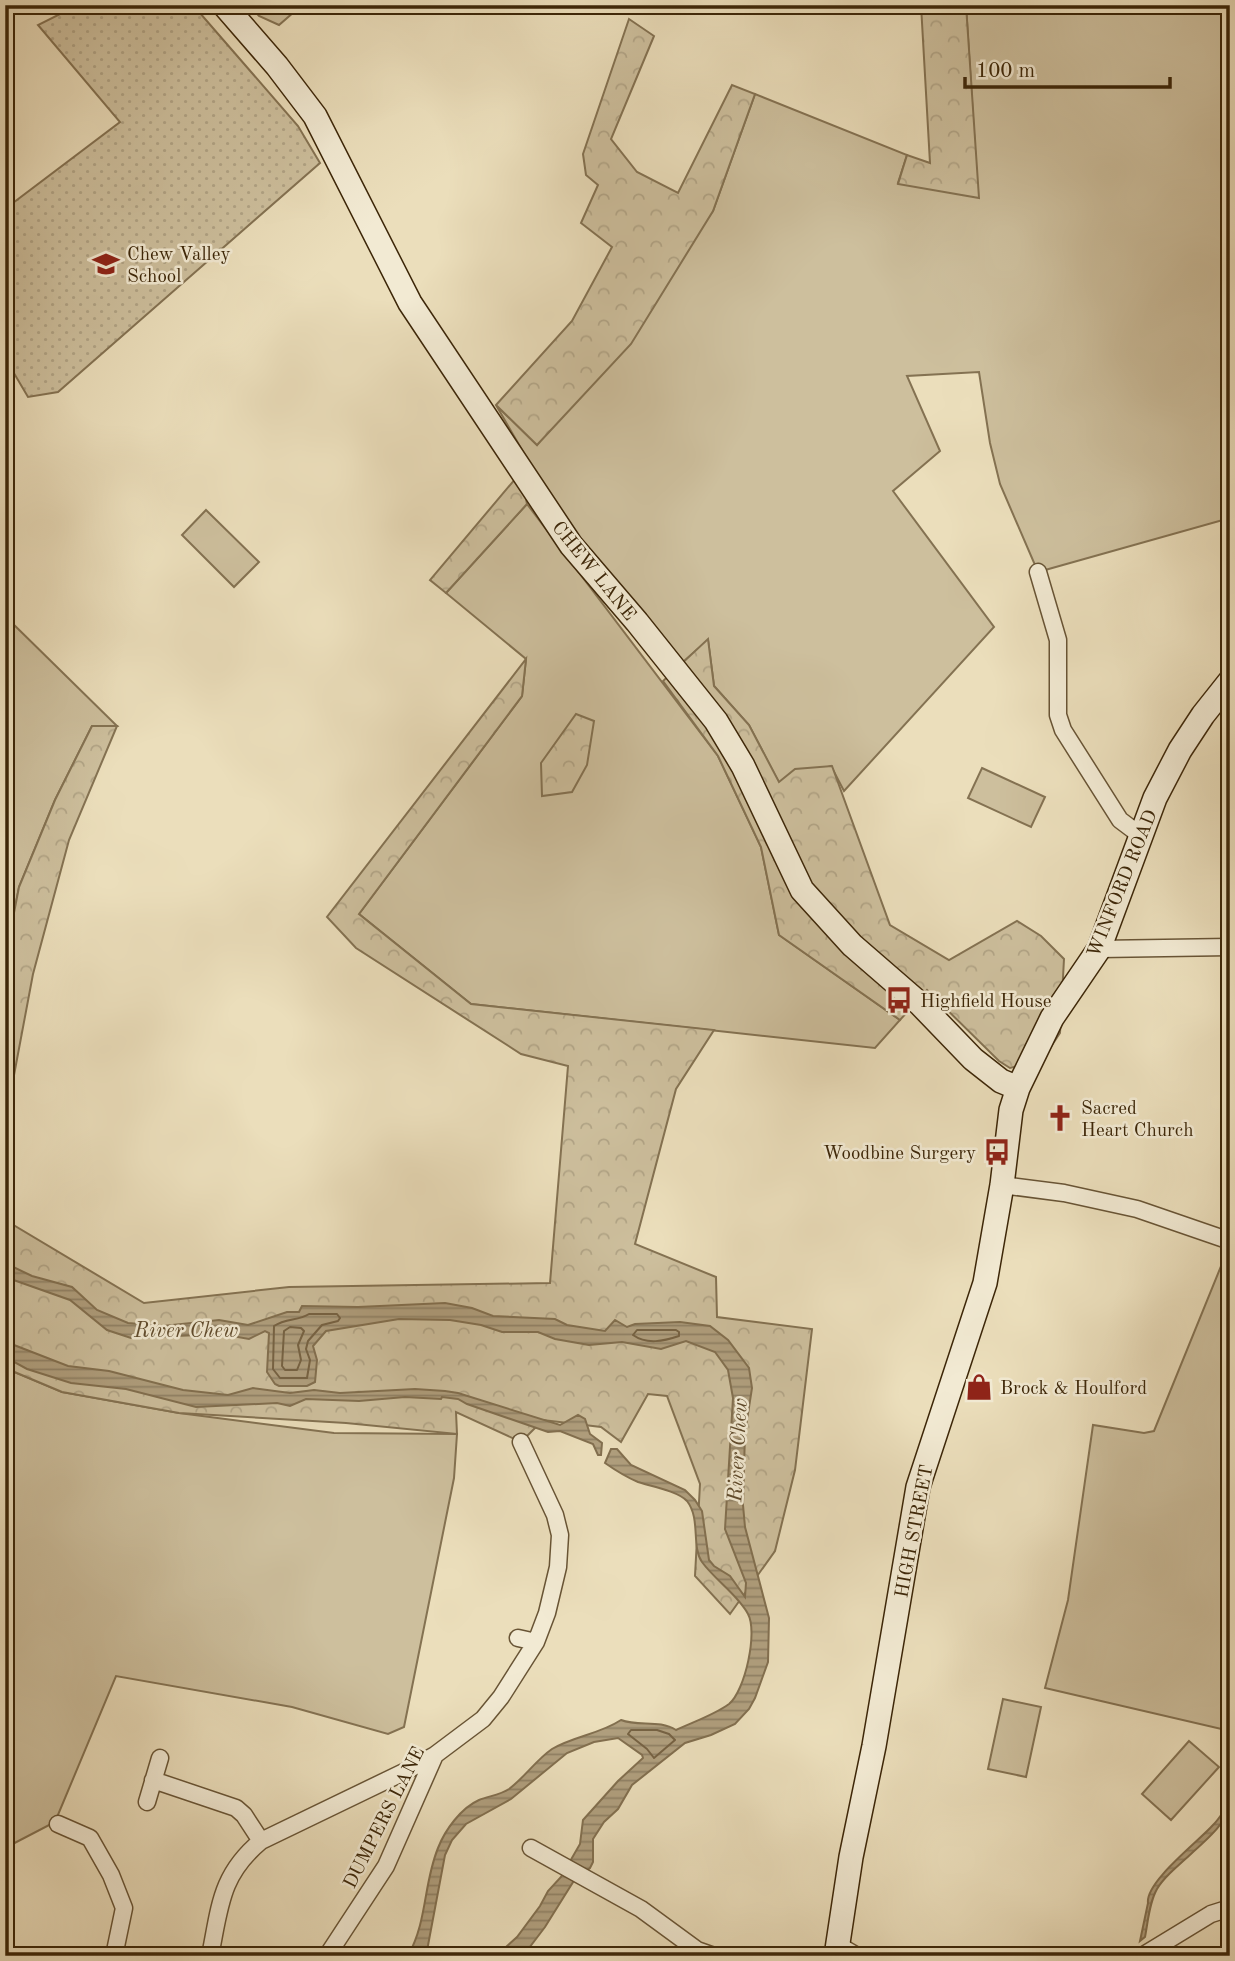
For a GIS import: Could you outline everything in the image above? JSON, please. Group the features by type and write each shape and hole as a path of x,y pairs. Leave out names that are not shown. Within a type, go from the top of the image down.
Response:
{"main road":[{"name":"CHEW LANE","path":"223,5 277,66 315,116 409,302 571,545 716,721 743,766 802,890 852,945 920,1004 973,1059 1002,1081 1018,1088"},
{"name":"WINFORD ROAD","path":"1018,1088 1052,1018 1099,949 1155,798 1180,750 1202,715 1230,681"},
{"name":"HIGH STREET","path":"844,1952 850,1857 877,1733 918,1487 982,1294 1002,1185 1011,1110 1018,1088"}],"street":[{"path":"1038,572 1058,640 1058,715 1063,730 1120,820 1140,835"},
{"path":"1099,949 1230,947"},
{"path":"1002,1185 1064,1193 1137,1209 1230,1241"},
{"name":"DUMPERS LANE","path":"327,1956 386,1866 435,1755 483,1718 517,1674 536,1642 547,1613 555,1578 560,1535 555,1515 521,1442"},
{"path":"518,1638 536,1642"},
{"path":"210,1956 223,1891 234,1867 261,1841 435,1755"},
{"path":"147,1802 160,1758"},
{"path":"153,1780 236,1808 244,1815 261,1841"},
{"path":"58,1824 90,1838 111,1875 124,1908 114,1956"},
{"path":"531,1848 641,1909 697,1951 715,1956"},
{"path":"1142,1956 1211,1914 1230,1908"}],"green space":[{"name":"Chew Valley School","path":"78,5 193,5 298,126 320,163 58,392 28,397 5,358 5,209 120,122 38,25"},
{"path":"249,5 302,5 279,25 259,16"},
{"path":"921,5 966,5 979,198 898,184 907,155 930,163"},
{"path":"966,5 1230,5 1230,518 1038,572 1000,484 990,443 979,372 907,376 940,451 893,491 994,627 844,791 831,766 779,783 749,725 714,686 708,640 683,662 559,514 496,405 537,445 713,211 755,94 907,155 898,183 978,197"},
{"path":"629,19 654,36 611,139 637,172 678,193 732,85 755,94 713,211 631,344 537,445 496,405 572,321 612,247 581,223 598,185 586,175 583,154"},
{"path":"521,472 527,504 446,593 430,580"},
{"path":"527,504 718,756 761,847 779,935 900,1020 875,1048 471,1004 359,914 522,696 526,659 446,593"},
{"path":"206,510 259,562 234,587 182,535"},
{"path":"5,616 117,726 92,726 55,800 19,887 5,959"},
{"path":"708,639 714,686 749,725 779,782 795,769 832,766 890,925 949,960 1017,921 1041,936 1064,959 1060,1033 1042,1060 1010,1068 999,1061 927,990 900,1020 779,935 761,847 718,756 663,681"},
{"path":"526,659 522,696 359,914 471,1004 714,1030 676,1089 635,1244 716,1277 717,1317 812,1329 795,1470 775,1551 730,1614 695,1576 700,1484 667,1396 648,1394 621,1442 601,1427 543,1420 521,1442 456,1412 457,1434 346,1423 179,1413 62,1392 5,1368 5,1220 144,1303 289,1287 550,1283 568,1066 521,1054 356,948 327,917"},
{"path":"576,714 594,721 587,765 572,792 542,796 541,763"},
{"path":"92,726 117,726 69,840 33,974 5,1123 5,959 19,887 55,800"},
{"path":"982,768 1045,797 1031,827 968,798"},
{"path":"1228,1249 1230,1731 1045,1688 1068,1600 1093,1425 1144,1433 1154,1431"},
{"path":"5,1368 62,1392 179,1413 334,1433 457,1434 454,1478 404,1727 388,1734 292,1707 116,1676 55,1822 5,1848"},
{"path":"1003,1699 1041,1707 1026,1777 988,1769"},
{"path":"1189,1741 1219,1767 1171,1820 1142,1794"}],"water":[{"name":"River Chew","path":"5,1263 32,1276 72,1287 97,1310 128,1323 163,1326 219,1320 248,1325 287,1312 299,1312 302,1306 358,1307 445,1303 472,1308 493,1316 555,1319 567,1325 605,1331 615,1320 627,1327 635,1324 680,1322 710,1326 728,1340 749,1368 752,1388 745,1433 743,1505 745,1527 769,1618 768,1662 749,1709 735,1724 685,1743 632,1785 618,1809 604,1822 593,1839 593,1862 590,1868 575,1879 545,1927 529,1948 518,1956 496,1956 517,1937 548,1891 561,1877 580,1844 583,1820 643,1758 642,1755 618,1738 594,1742 567,1753 511,1799 466,1824 452,1840 445,1855 426,1956 408,1956 419,1929 438,1848 449,1827 466,1808 509,1789 546,1753 569,1741 621,1720 663,1725 676,1730 717,1712 735,1697 745,1675 751,1647 751,1623 738,1600 702,1562 697,1548 691,1508 683,1497 638,1482 605,1463 611,1449 617,1449 631,1465 685,1490 702,1511 709,1560 730,1576 745,1597 746,1583 725,1529 733,1398 728,1370 715,1352 686,1341 661,1349 622,1342 589,1345 555,1339 538,1332 502,1332 450,1320 399,1319 326,1331 313,1346 317,1360 315,1382 307,1386 279,1386 267,1372 269,1333 265,1331 249,1339 221,1334 131,1338 107,1330 70,1300 5,1277"},
{"path":"5,1339 68,1366 109,1371 183,1390 228,1395 253,1388 290,1393 314,1390 340,1393 415,1389 458,1393 560,1425 578,1415 585,1419 590,1434 602,1443 601,1455 598,1455 593,1444 560,1431 548,1432 458,1399 306,1399 290,1406 277,1403 196,1407 126,1389 71,1383 27,1369 5,1357"},
{"path":"1230,1802 1221,1824 1211,1836 1174,1869 1157,1889 1150,1906 1145,1937 1140,1941 1149,1894 1155,1884 1215,1822"}],"place":[{"name":"Chew Valley School","path":"106,264"},
{"name":"Highfield House","path":"899,1000"},
{"name":"Sacred Heart Church","path":"1060,1118"},
{"name":"Woodbine Surgery","path":"997,1152"},
{"name":"Brock & Houlford","path":"979,1387"}]}
